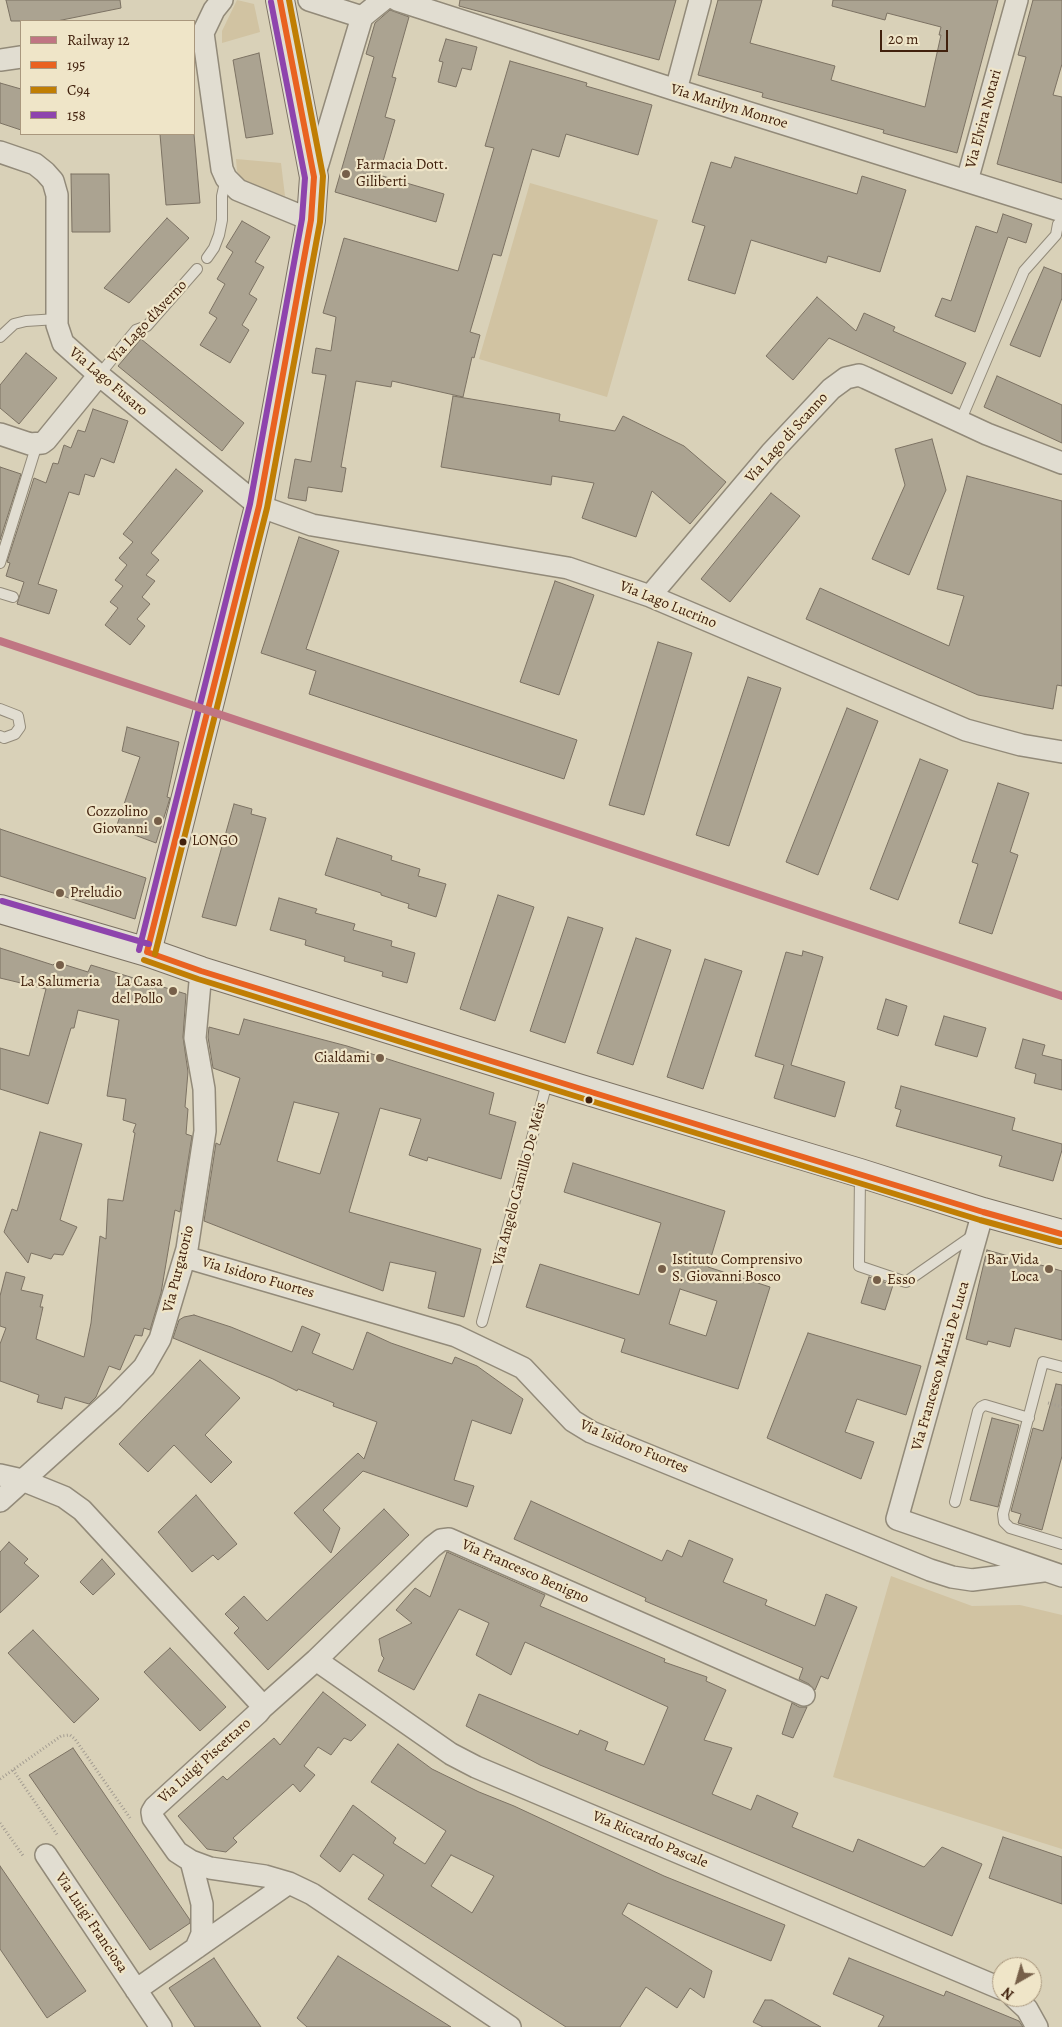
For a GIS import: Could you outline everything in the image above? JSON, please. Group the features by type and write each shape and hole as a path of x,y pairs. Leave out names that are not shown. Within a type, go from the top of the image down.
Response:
{"street":[{"path":"222,0 198,32 222,169 226,178 238,190 310,220"},
{"path":"280,0 314,177"},
{"path":"309,0 362,17"},
{"path":"146,952 260,506 310,220 314,177 362,17 383,0"},
{"name":"Via Marilyn Monroe","path":"397,0 967,181 1060,218"},
{"path":"676,90 700,0"},
{"name":"Via Elvira Notari","path":"967,181 1018,0"},
{"path":"0,60 20,57"},
{"name":"Via Lago Fusaro","path":"0,152 35,164 53,181 57,194 57,319 59,334 63,344 260,506"},
{"path":"0,434 37,444 46,440 99,375"},
{"name":"Via Lago di Scanno","path":"650,596 771,453 831,389 846,378 859,375 960,422 1062,463"},
{"name":"Via Lago Lucrino","path":"260,506 312,525 568,568 650,596 966,730 1021,745 1062,752"},
{"path":"0,909 146,952 201,971 860,1173 981,1222 1062,1234"},
{"name":"Via Purgatorio","path":"0,1501 114,1399 144,1367 160,1339 185,1257 204,1131 204,1089 195,1038 201,971"},
{"name":"Via Francesco Maria De Luca","path":"897,1519 981,1222"},
{"name":"Via Isidoro Fuortes","path":"185,1257 456,1336 523,1368 573,1421 591,1432 930,1570 952,1577 972,1580 1053,1573"},
{"name":"Via Luigi Piscettaro","path":"0,1474 22,1480 64,1497 82,1510 260,1703 262,1708 258,1713 159,1801 152,1812 153,1818 177,1852 191,1862 210,1868 265,1876 289,1883 312,1894 510,2027"},
{"name":"Via Isidoro Fuortes","path":"897,1519 1053,1573"},
{"name":"Via Francesco Benigno","path":"262,1708 316,1660 432,1547 441,1540 449,1539 804,1695"},
{"name":"Via Riccardo Pascale","path":"316,1660 451,1754 476,1767 992,1985"},
{"name":"Via Luigi Franciosa","path":"46,1856 161,2027"},
{"path":"191,1862 202,1904 202,1934 196,1948"},
{"name":"Via Luigi Franciosa","path":"136,1990 289,1883"},
{"path":"1025,2007 1037,2027"}],"lane":[{"path":"207,258 219,234 222,220 222,196 226,178"},
{"path":"960,422 1024,271 1056,235 1060,218"},
{"name":"Via Lago d'Averno","path":"99,375 136,330 147,326 197,269"},
{"path":"0,337 14,324 26,321 57,319"},
{"path":"0,563 37,444"},
{"path":"0,593 12,597"},
{"path":"0,709 18,716 20,727 15,734 4,738 0,736"},
{"name":"Via Angelo Camillo De Meis","path":"482,1322 548,1078"},
{"path":"860,1173 858,1266 906,1282 981,1222"},
{"path":"1062,1367 1043,1362 1003,1514 1004,1522 1010,1528 1062,1544"},
{"path":"955,1502 978,1410 985,1405 1029,1418"}],"path":[{"path":"0,1779 61,1736 70,1735 75,1739 131,1819"},
{"path":"0,1822 30,1866 63,1844 13,1770"}],"shaded area":[{"path":"237,0 254,4 260,32 222,43 222,31"},
{"path":"236,159 281,163 285,196 251,186 242,179 237,171"},
{"path":"530,183 658,220 607,397 479,359"},
{"path":"891,1576 972,1606 1020,1605 1062,1615 1062,1849 833,1777"}],"building":[{"path":"6,0 120,0 121,8 62,20 11,21"},
{"path":"460,0 676,0 659,60 459,6"},
{"path":"718,0 762,0 750,43 835,66 831,80 925,107 941,35 939,35 941,27 887,13 885,20 832,6 833,0 998,0 957,153 883,133 884,130 762,97 763,93 698,75"},
{"path":"1033,0 1062,0 1062,64 1053,95 1062,97 1062,183 997,164 1026,57 1018,55"},
{"path":"390,10 409,17 392,77 396,78 385,117 395,120 379,175 444,194 436,222 335,192 374,57 366,54 375,23"},
{"path":"446,39 477,47 471,70 462,68 456,87 438,82 443,62 439,61"},
{"path":"259,53 273,134 246,138 233,60"},
{"path":"510,61 587,83 586,86 652,105 638,155 566,134 559,157 532,149 501,256 493,254 470,332 480,335 474,358 472,357 463,397 392,381 391,387 356,381 341,467 346,468 342,492 308,487 306,501 288,498 295,459 311,462 326,375 312,373 316,348 331,351 336,317 323,313 344,238 458,271 494,148 485,146"},
{"path":"0,83 20,89 20,130 0,123"},
{"path":"160,135 194,135 200,203 166,205"},
{"path":"735,157 857,194 862,176 906,190 880,272 828,256 826,263 751,240 735,294 688,280 705,226 692,222 711,162 731,168"},
{"path":"71,174 109,174 110,232 72,232"},
{"path":"1003,214 1032,224 1026,243 1008,237 975,332 935,316 942,298 951,301 976,226 997,233"},
{"path":"167,218 189,238 129,303 104,288"},
{"path":"242,221 270,237 255,262 264,267 249,294 257,299 242,325 249,330 230,363 200,345 217,318 209,313 225,284 217,279 233,252 226,247"},
{"path":"1044,267 1062,274 1062,298 1040,357 1010,345"},
{"path":"817,297 856,331 864,313 895,327 893,331 966,363 952,394 829,338 793,380 766,356"},
{"path":"141,339 244,423 222,451 118,366"},
{"path":"26,353 57,378 19,424 0,408 0,385"},
{"path":"997,376 1062,405 1062,443 984,407"},
{"path":"453,396 560,414 559,421 615,431 623,416 684,446 726,482 690,524 652,491 636,537 582,518 594,483 552,476 551,485 441,467"},
{"path":"93,409 128,421 114,463 101,458 94,477 85,474 79,495 69,492 38,584 57,590 49,614 17,604 24,582 6,576 10,563 7,562 34,478 46,483 53,463 58,464 64,445 71,448 78,430 85,432"},
{"path":"932,439 946,490 909,575 872,559 905,485 895,449"},
{"path":"0,467 21,474 0,540"},
{"path":"176,469 203,491 151,553 159,560 146,575 155,581 142,597 150,604 137,619 145,626 130,645 105,625 118,608 110,602 123,586 115,580 127,565 119,558 133,542 123,534"},
{"path":"967,476 1062,501 1062,686 1057,685 1053,709 978,695 806,619 820,588 949,646 964,596 937,589"},
{"path":"771,493 800,516 730,602 701,579"},
{"path":"299,537 339,551 306,649 577,740 564,779 309,694 316,671 261,653"},
{"path":"555,581 594,595 559,695 520,682"},
{"path":"658,642 692,653 644,815 609,805"},
{"path":"748,677 781,688 729,846 696,835"},
{"path":"847,708 878,721 818,875 786,862"},
{"path":"127,727 179,742 167,797 170,798 156,843 116,828 140,757 122,751"},
{"path":"920,759 948,770 898,900 870,889"},
{"path":"998,783 1029,793 1010,852 1018,855 992,934 959,923 978,864 972,862"},
{"path":"234,804 252,809 251,814 266,818 236,926 202,917"},
{"path":"0,829 146,878 135,919 0,876"},
{"path":"337,838 392,856 391,860 420,869 418,876 446,884 436,917 408,908 409,904 381,895 381,893 325,875"},
{"path":"498,895 534,907 495,1021 460,1009"},
{"path":"279,898 317,909 315,913 355,924 353,930 392,941 391,946 415,953 407,983 382,976 383,972 344,961 345,957 305,945 306,940 270,930"},
{"path":"568,917 603,928 565,1043 530,1031"},
{"path":"636,938 671,950 633,1065 597,1053"},
{"path":"0,948 53,965 56,962 88,972 91,965 186,994 183,1037 188,1072 185,1107 188,1109 186,1134 192,1136 180,1212 175,1210 161,1293 150,1330 144,1328 142,1336 135,1335 120,1370 109,1366 96,1397 89,1404 65,1397 62,1409 37,1402 39,1395 0,1381 0,1344 6,1328 0,1326 0,1296 6,1272 25,1277 21,1290 43,1295 40,1307 43,1307 36,1339 84,1357 91,1323 100,1236 106,1239 108,1199 123,1201 135,1133 133,1132 136,1124 123,1120 126,1099 107,1096 119,1020 78,1010 74,1028 71,1028 48,1104 0,1089 0,1048 29,1056 46,989 0,978"},
{"path":"803,951 823,957 791,1065 845,1082 835,1117 774,1098 784,1065 755,1056 786,952 802,956"},
{"path":"705,959 742,971 703,1089 667,1077"},
{"path":"886,999 907,1006 898,1036 877,1029"},
{"path":"944,1016 986,1028 977,1057 935,1045"},
{"path":"244,1019 347,1046 494,1093 489,1114 516,1122 501,1179 428,1157 427,1161 409,1155 421,1119 380,1108 349,1212 481,1249 464,1317 428,1308 436,1272 390,1262 383,1291 204,1221 216,1143 220,1145 240,1078 213,1068 208,1037 209,1027 239,1035","holes":["294,1102 339,1113 320,1174 277,1161"]},
{"path":"1023,1039 1045,1045 1042,1055 1062,1060 1062,1090 1034,1083 1036,1074 1015,1068"},
{"path":"901,1086 1015,1118 1012,1130 1062,1144 1053,1181 999,1166 1002,1156 896,1126 901,1110 895,1108"},
{"path":"40,1132 82,1144 60,1220 77,1227 63,1255 54,1254 51,1259 31,1253 28,1263 4,1232 12,1209 17,1211"},
{"path":"573,1163 725,1211 708,1267 770,1287 738,1389 621,1352 625,1339 526,1307 540,1264 639,1295 661,1223 564,1192","holes":["680,1289 717,1301 706,1336 669,1324"]},
{"path":"987,1250 1062,1271 1062,1340 1015,1328 1010,1347 988,1341 987,1345 966,1339"},
{"path":"869,1277 893,1285 885,1310 861,1303"},
{"path":"194,1315 231,1327 292,1352 302,1326 320,1334 312,1353 353,1370 367,1332 391,1343 452,1364 455,1357 477,1366 523,1399 511,1434 472,1420 454,1480 474,1486 467,1507 363,1471 323,1510 340,1528 331,1553 294,1513 358,1453 364,1459 377,1422 333,1406 334,1403 298,1389 297,1391 273,1379 173,1338 179,1320"},
{"path":"808,1333 921,1366 906,1415 857,1399 845,1432 874,1442 861,1479 767,1438"},
{"path":"200,1360 240,1398 205,1435 232,1462 211,1483 174,1445 148,1472 119,1444"},
{"path":"1056,1384 1062,1385 1062,1456 1042,1530 1018,1523 1021,1514 1011,1511 1033,1428 1043,1431"},
{"path":"992,1418 1019,1425 998,1507 970,1500"},
{"path":"196,1495 237,1544 218,1560 213,1555 192,1572 158,1532"},
{"path":"531,1501 662,1561 667,1550 682,1557 689,1540 733,1559 723,1582 767,1600 765,1605 815,1626 826,1594 857,1607 828,1679 821,1676 815,1690 809,1684 799,1679 803,1668 645,1601 646,1598 514,1539"},
{"path":"384,1509 409,1535 268,1670 234,1633 239,1628 225,1614 244,1596 267,1621"},
{"path":"9,1542 28,1559 24,1563 39,1576 0,1613 0,1552"},
{"path":"447,1552 545,1595 540,1606 665,1659 664,1662 707,1677 706,1681 726,1690 704,1740 732,1748 712,1794 751,1810 757,1795 798,1813 792,1827 853,1852 858,1839 924,1867 942,1847 982,1864 952,1936 540,1765 466,1726 479,1694 578,1735 580,1730 608,1742 605,1750 644,1765 668,1707 525,1642 511,1675 476,1655 489,1623 459,1609 414,1690 378,1671 384,1658 379,1639 412,1623 396,1610 415,1588 430,1597"},
{"path":"102,1559 115,1574 93,1595 80,1582"},
{"path":"33,1630 99,1699 74,1723 8,1653"},
{"path":"170,1648 226,1707 200,1731 144,1672"},
{"path":"323,1692 366,1725 351,1741 344,1738 331,1755 318,1747 304,1766 315,1775 300,1792 293,1784 233,1838 237,1842 226,1852 207,1849 178,1816 223,1776 227,1780 274,1738 280,1745"},
{"path":"792,1703 799,1707 807,1707 793,1738 782,1734"},
{"path":"398,1744 432,1769 479,1792 514,1806 664,1876 785,1925 771,1961 628,1903 622,1914 712,1971 704,1998 690,1988 677,2008 646,1987 620,2027 566,2027 368,1899 384,1875 353,1854 340,1872 320,1856 353,1805 396,1838 393,1843 425,1864 446,1831 371,1782","holes":["451,1855 494,1876 472,1913 431,1886"]},
{"path":"73,1748 190,1920 190,1923 150,1950 29,1775"},
{"path":"1003,1837 1062,1857 1062,1904 989,1878"},
{"path":"0,1866 86,1991 47,2018 0,1949"},
{"path":"338,1956 451,2027 307,2027 297,2018"},
{"path":"214,1958 261,2027 195,2027 169,1988"},
{"path":"849,1958 944,1996 946,1991 1019,2021 1023,2027 878,2027 884,2016 833,1994"},
{"path":"765,2000 772,2000 821,2027 763,2027 753,2022"}],"rail line":[{"name":"12","path":"0,641 1062,996"}],"transit line":[{"name":"195","path":"147,952 259,506 311,220 314,177 280,0"},
{"name":"C94","path":"155,954 267,508 320,222 323,176 289,0"},
{"name":"158","path":"139,950 250,504 302,219 305,178 271,2"},
{"name":"158","path":"2,901 149,944"},
{"name":"195","path":"147,952 201,971 578,1088 983,1212 1062,1234"},
{"name":"C94","path":"144,960 198,979 575,1096 980,1220 1060,1242"}],"place":[{"name":"Farmacia Dott. Giliberti","path":"346,174"},
{"name":"Cozzolino Giovanni","path":"158,821"},
{"name":"LONGO","path":"183,842"},
{"name":"Preludio","path":"60,893"},
{"name":"La Salumeria","path":"60,965"},
{"name":"La Casa del Pollo","path":"173,991"},
{"name":"Cialdami","path":"380,1058"},
{"name":"Istituto Comprensivo S. Giovanni Bosco","path":"662,1269"},
{"name":"Bar Vida Loca","path":"1049,1269"},
{"name":"Esso","path":"877,1280"}]}
